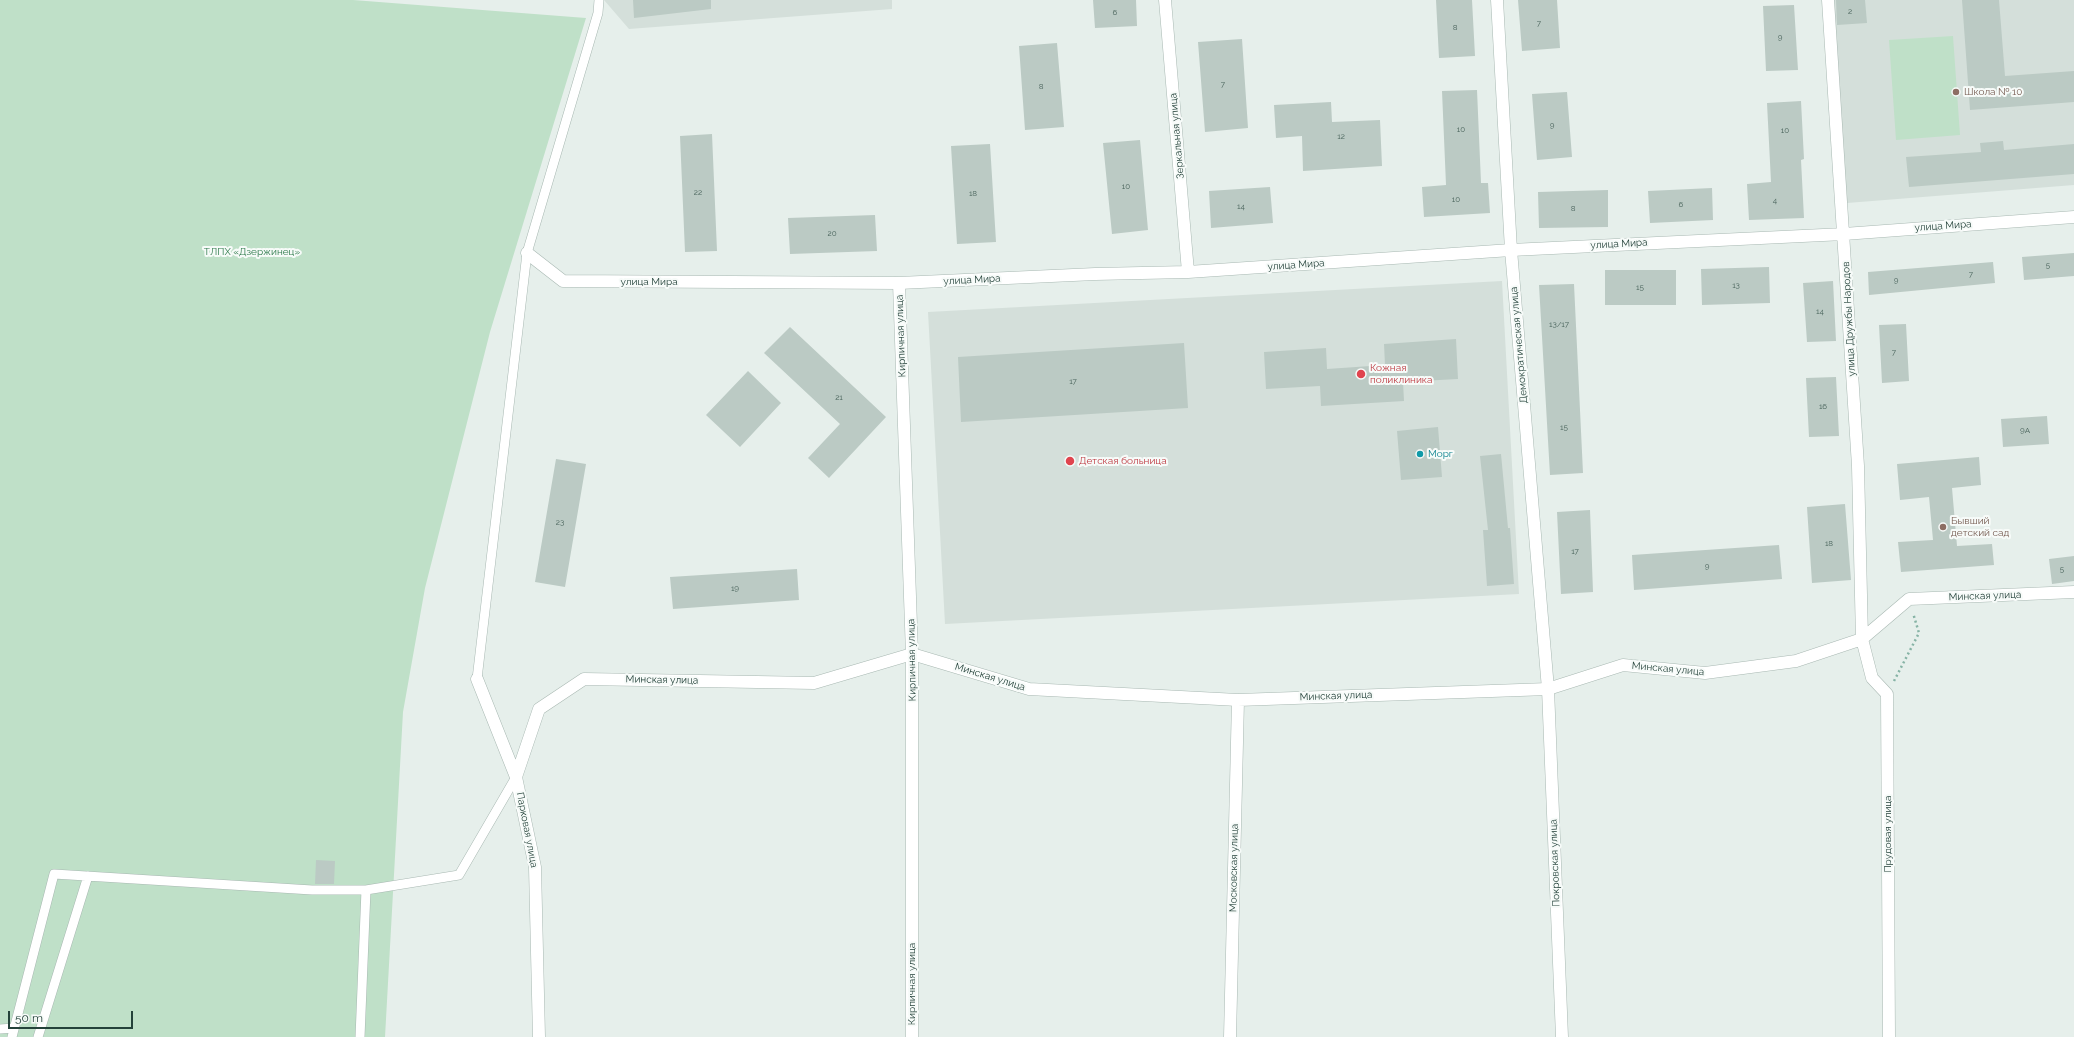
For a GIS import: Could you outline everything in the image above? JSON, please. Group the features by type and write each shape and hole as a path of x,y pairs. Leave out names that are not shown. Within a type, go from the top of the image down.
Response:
{"street":[{"name":"Зеркальная улица","path":"1165,0 1188,272"},
{"name":"Демократическая улица","path":"1497,0 1512,250 1548,689"},
{"name":"улица Дружбы Народов","path":"1828,0 1858,466 1862,639"},
{"name":"улица Мира","path":"527,253 563,281 899,283 1095,274 1188,272 1512,250 1844,234 2074,217"},
{"name":"Кирпичная улица","path":"899,283 912,654 912,1037"},
{"name":"Минская улица","path":"516,777 539,709 584,679 814,683 912,654 1029,689 1238,700 1548,689 1623,665 1705,673 1796,661 1862,639 1909,599 2074,592"},
{"path":"1862,639 1872,678 1887,694"},
{"name":"Парковая улица","path":"477,678 516,777 535,867 539,1037"},
{"name":"Покровская улица","path":"1548,689 1562,1037"},
{"name":"Прудовая улица","path":"1887,694 1889,1037"},
{"name":"Московская улица","path":"1230,1037 1238,700"}],"lane":[{"path":"477,678 527,253 598,13 599,0"},
{"path":"0,1029 13,1033 54,874 312,890 366,890 459,875 516,777"},
{"path":"38,1037 88,876"},
{"path":"360,1037 366,890"}],"path":[{"path":"1887,694 1919,633 1909,599"}],"shaded area":[{"path":"604,0 892,0 892,9 629,29"},
{"name":"Школа № 10","path":"1832,0 2074,0 2074,185 1847,203"},
{"path":"1502,281 1519,594 945,624 928,312"}],"green space":[{"name":"ТЛПХ «Дзержинец»","path":"0,0 353,0 586,18 490,332 425,588 403,712 385,1037 0,1037"},
{"path":"1953,36 1960,135 1896,140 1889,40"}],"building":[{"path":"633,0 711,0 711,9 634,18"},
{"path":"1093,0 1136,0 1137,26 1095,28"},
{"path":"1436,0 1472,0 1475,56 1439,58"},
{"path":"1518,0 1557,0 1560,48 1522,51"},
{"path":"1836,0 1865,0 1867,23 1837,25"},
{"path":"1962,0 1999,0 2005,76 2074,71 2074,102 1970,110"},
{"path":"1794,5 1798,70 1766,71 1763,6"},
{"path":"1242,39 1248,128 1205,132 1198,42"},
{"path":"1057,43 1064,127 1025,130 1019,46"},
{"path":"1477,90 1481,183 1488,183 1490,213 1424,217 1422,187 1446,185 1442,91"},
{"path":"1567,92 1572,157 1537,160 1532,94"},
{"path":"1801,101 1804,159 1801,160 1804,218 1749,220 1747,184 1771,182 1767,103"},
{"path":"1331,102 1332,122 1380,120 1382,166 1303,171 1302,136 1276,138 1274,105"},
{"path":"712,134 717,251 685,252 680,136"},
{"path":"1140,140 1148,230 1112,234 1103,143"},
{"path":"2003,141 2004,150 2074,144 2074,174 1909,187 1906,157 1981,152 1980,143"},
{"path":"990,144 996,242 957,244 951,146"},
{"path":"1270,187 1273,223 1211,228 1209,191"},
{"path":"1712,188 1713,220 1650,223 1648,191"},
{"path":"1608,190 1608,227 1539,228 1538,192"},
{"path":"875,215 877,251 790,254 788,218"},
{"path":"2074,253 2074,276 2024,280 2022,257"},
{"path":"1993,262 1995,283 1869,295 1868,272"},
{"path":"1769,267 1770,303 1702,305 1701,269"},
{"path":"1605,270 1676,270 1676,305 1605,305"},
{"path":"1833,281 1836,341 1807,342 1803,283"},
{"path":"1574,284 1583,473 1550,475 1539,285"},
{"path":"1906,324 1909,381 1882,383 1879,325"},
{"path":"790,327 886,417 829,478 808,458 840,424 764,353"},
{"name":"Кожная поликлиника","path":"1456,339 1458,379 1403,382 1404,401 1321,406 1320,386 1266,389 1264,352 1326,348 1327,369 1385,365 1384,344"},
{"path":"1184,343 1188,408 961,422 958,357"},
{"path":"748,371 781,403 740,447 706,415"},
{"path":"1836,377 1839,436 1809,437 1806,378"},
{"path":"2047,416 2049,444 2003,447 2001,419"},
{"name":"Морг","path":"1438,427 1442,477 1401,480 1397,431"},
{"path":"1501,454 1508,528 1510,528 1514,584 1487,586 1483,530 1488,530 1480,456"},
{"name":"Бывший детский сад","path":"1979,457 1981,485 1952,488 1957,546 1992,544 1994,565 1901,572 1898,542 1933,540 1929,497 1900,500 1897,464"},
{"path":"556,459 586,464 565,587 535,582"},
{"path":"1845,504 1851,580 1812,583 1807,507"},
{"path":"1590,510 1593,592 1561,594 1557,512"},
{"path":"1779,545 1782,579 1634,590 1632,555"},
{"path":"2074,556 2074,581 2052,584 2049,559"},
{"path":"797,569 799,600 673,609 670,577"},
{"path":"316,860 335,861 334,884 315,884"}],"place":[{"name":"Школа № 10","path":"1956,92"},
{"name":"Кожная поликлиника","path":"1361,374"},
{"name":"Морг","path":"1420,454"},
{"name":"Детская больница","path":"1070,461"},
{"name":"Бывший детский сад","path":"1943,527"}]}
